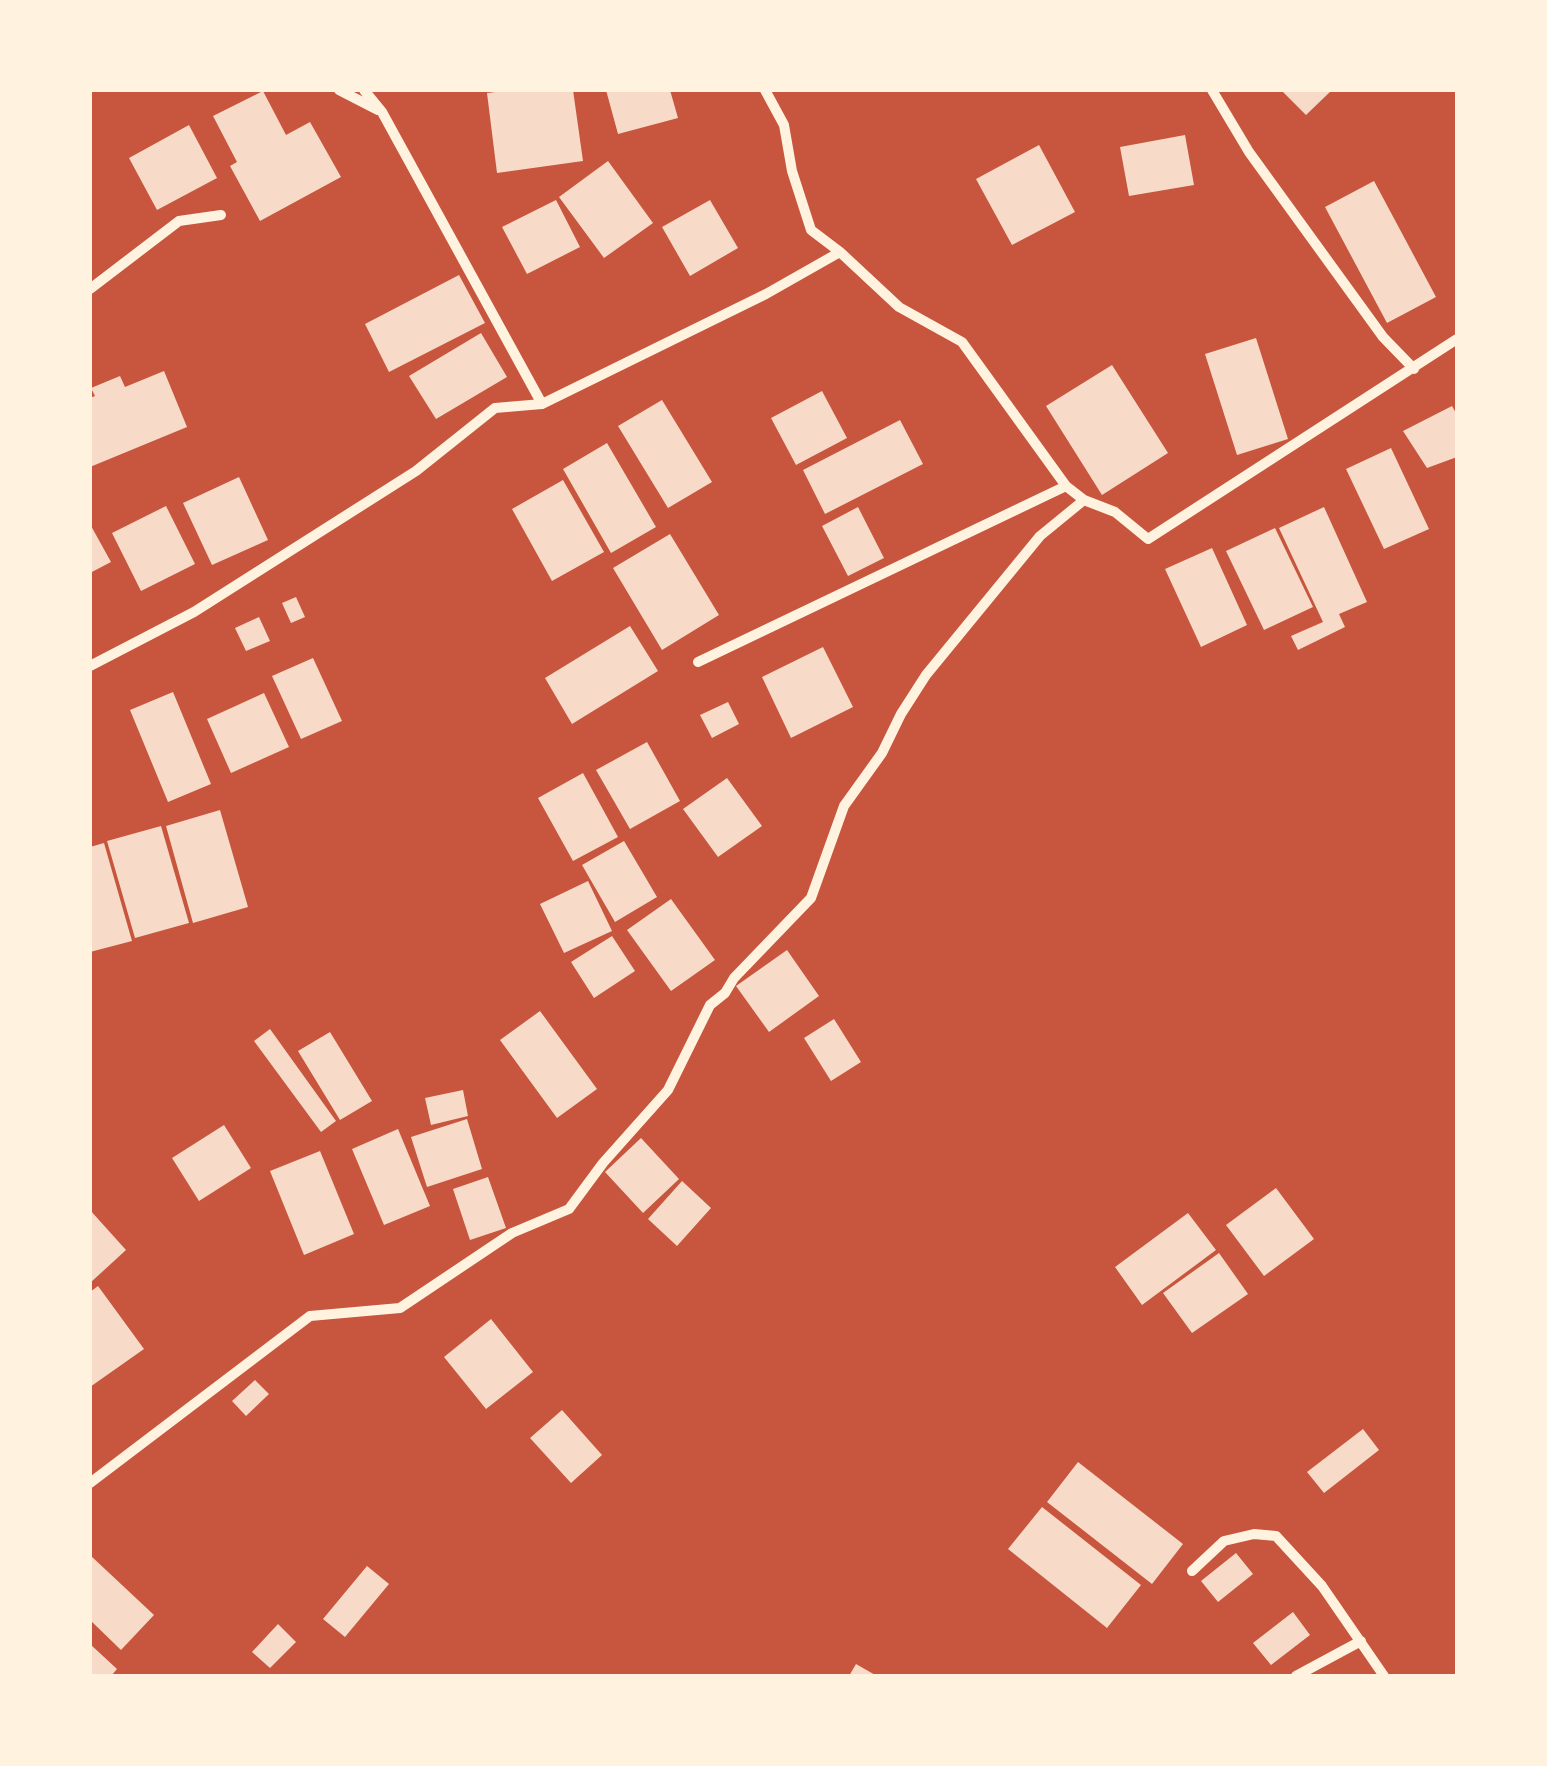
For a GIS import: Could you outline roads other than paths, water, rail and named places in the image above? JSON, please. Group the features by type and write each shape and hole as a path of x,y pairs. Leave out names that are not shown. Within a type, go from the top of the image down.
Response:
{"street":[{"path":"338,90 382,112"},
{"path":"364,90 382,112 542,404"},
{"path":"765,90 784,125 792,171 811,230 899,307 962,342 1066,486 1084,500 1115,512 1148,539 1457,340"},
{"path":"1212,90 1249,152 1383,336 1414,369"},
{"path":"90,289 179,221 220,215"},
{"path":"90,666 194,612 400,481 495,408 542,404 766,294 840,252"},
{"path":"698,662 1066,486"},
{"path":"90,1483 310,1316 400,1308 512,1233 569,1209 603,1163 668,1090 710,1005 725,994 734,978 811,898 844,806 882,753 900,714 926,675 1040,536 1084,500"},
{"path":"1192,1571 1224,1542 1254,1534 1276,1536 1322,1586 1384,1676"},
{"path":"1296,1676 1361,1641"}]}
